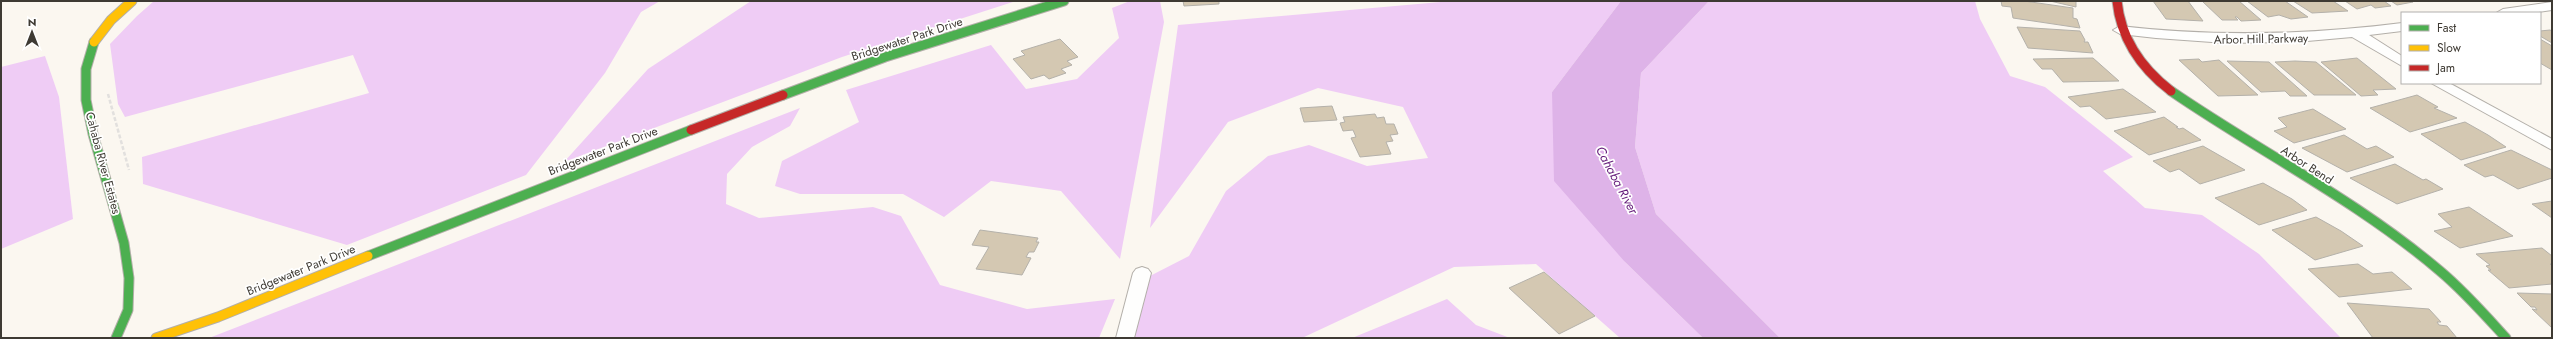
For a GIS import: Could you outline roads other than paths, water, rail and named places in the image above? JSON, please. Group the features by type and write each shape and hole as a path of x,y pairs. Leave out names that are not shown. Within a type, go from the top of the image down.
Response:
{"street":[{"name":"Cahaba River Estates","path":"116,338 128,310 129,270 120,225 91,124 84,82 86,61 100,32 132,1"},
{"name":"Bridgewater Park Drive","path":"156,338 218,317 458,219 816,82 885,57 1064,1"},
{"name":"Arbor Bend","path":"2117,1 2117,18 2120,30 2137,58 2163,85 2412,248 2463,291 2506,338"},
{"path":"2510,12 2552,6"},
{"name":"Arbor Hill Parkway","path":"2120,30 2184,38 2296,40 2357,34 2401,27"},
{"path":"2357,34 2401,61"},
{"path":"2440,84 2552,145"},
{"path":"1125,338 1142,272"}],"water":[{"name":"Cahaba River","path":"1621,1 1709,1 1641,73 1635,147 1656,214 1780,338 1703,338 1625,262 1554,181 1552,92"}]}
